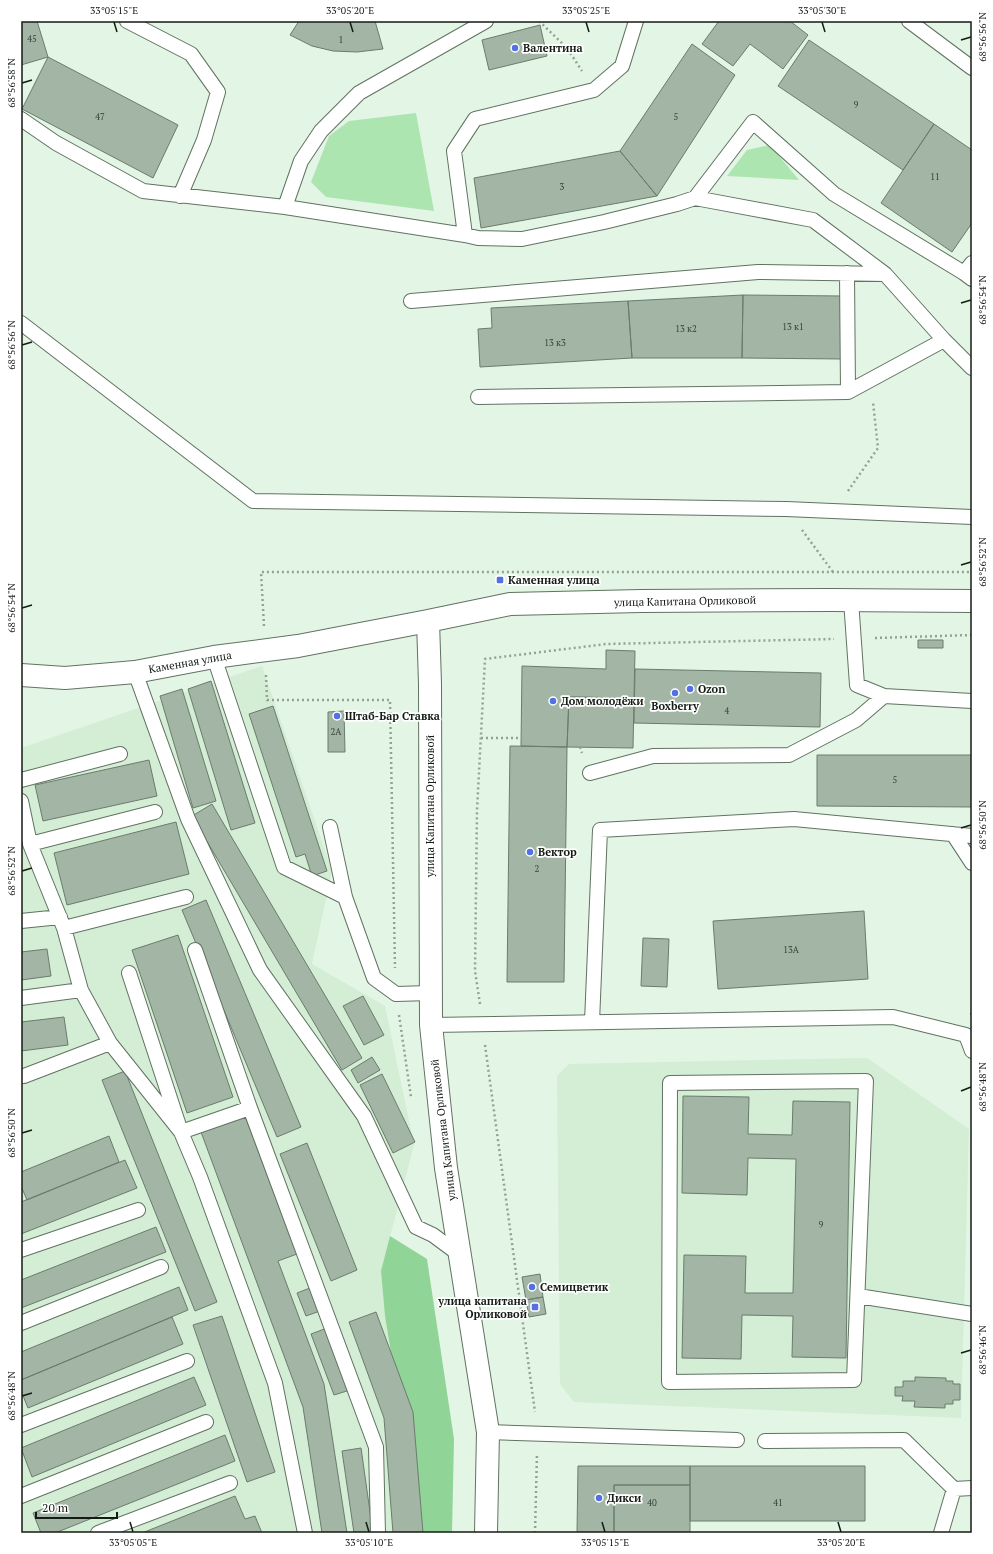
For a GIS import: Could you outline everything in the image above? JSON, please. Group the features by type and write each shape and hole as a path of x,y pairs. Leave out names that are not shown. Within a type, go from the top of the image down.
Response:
{"street":[{"name":"улица Капитана Орликовой","path":"486,1533 488,1432 446,1168 431,1025 430,684 428,621 510,604 649,601 851,600 972,602"},
{"name":"Каменная улица","path":"21,675 65,678 135,672 214,657 298,646 428,621"}],"lane":[{"path":"127,21 191,54 218,92 204,140 180,196"},
{"path":"285,207 300,161 321,131 358,93 486,21"},
{"path":"465,235 454,151 475,119 594,90 622,66 636,21"},
{"path":"909,21 972,68"},
{"path":"21,119 56,143 143,191 285,207 478,238 522,239 604,222 677,204 695,198 813,220 886,274 944,340 972,368"},
{"path":"695,198 753,122 834,194 969,272"},
{"path":"411,301 758,272 886,274"},
{"path":"848,273 848,392"},
{"path":"21,323 253,502 786,509 972,517"},
{"path":"478,397 848,392 944,340"},
{"path":"851,600 857,685 884,696 972,701"},
{"path":"214,657 284,867 345,897"},
{"path":"135,672 188,820 260,970 364,1116 416,1227 433,1235 460,1255"},
{"path":"590,772 653,756 789,755 856,720 884,696"},
{"path":"21,780 120,754"},
{"path":"21,801 30,844 62,922 81,990 110,1043 181,1132"},
{"path":"30,844 155,812"},
{"path":"592,1022 600,830 794,819 972,836"},
{"path":"330,827 345,897 374,978 396,994 430,993"},
{"path":"953,834 972,863"},
{"path":"21,921 62,922 186,897"},
{"path":"195,950 250,1108 376,1447 378,1533"},
{"path":"128,973 181,1132 200,1177 275,1384 305,1533"},
{"path":"21,998 81,990"},
{"path":"431,1025 893,1017 969,1035 972,1051"},
{"path":"22,1079 110,1043"},
{"path":"866,1081 858,1296 854,1380 669,1382 670,1083 866,1081"},
{"path":"181,1132 250,1108"},
{"path":"21,1250 138,1210"},
{"path":"21,1323 161,1267"},
{"path":"858,1296 972,1314"},
{"path":"21,1425 187,1361"},
{"path":"21,1496 206,1422"},
{"path":"488,1432 737,1440"},
{"path":"765,1441 904,1440 954,1489 972,1488"},
{"path":"98,1533 230,1482"},
{"path":"941,1533 954,1489"}],"path":[{"path":"540,21 567,48 594,90"},
{"path":"833,511 878,448 872,399"},
{"path":"786,509 833,572 972,572"},
{"path":"535,1533 538,1434 475,971 477,810 485,659 606,644 972,635"},
{"path":"267,700 390,700 396,994"},
{"path":"481,738 521,738"}],"shaded area":[{"path":"262,666 332,871 312,964 385,1006 414,1145 381,1271 385,1316 420,1533 21,1533 21,748"},
{"path":"867,1058 969,1129 961,1418 574,1402 560,1384 557,1076 569,1064"}],"green space":[{"path":"416,113 434,211 326,197 311,182 329,136 349,121"},
{"path":"770,145 799,180 727,176 747,150"},
{"path":"390,1236 427,1259 454,1439 452,1533 420,1533 385,1316 381,1271"}],"building":[{"path":"21,21 37,21 48,57 21,65"},
{"path":"299,21 375,21 383,49 357,52 333,51 312,46 290,35"},
{"path":"719,21 790,21 808,35 783,69 750,44 733,66 702,44"},
{"name":"Валентина","path":"540,25 547,56 489,70 482,40"},
{"path":"809,40 934,124 903,170 778,86"},
{"path":"692,44 735,75 657,196 620,151"},
{"path":"48,57 178,125 153,178 22,109"},
{"path":"934,124 972,150 972,223 952,252 881,203"},
{"path":"620,151 657,196 481,228 474,178"},
{"path":"743,295 843,296 842,359 742,358"},
{"path":"743,295 742,358 632,358 628,301"},
{"path":"628,301 632,358 480,367 478,329 492,328 491,308"},
{"path":"918,640 943,640 943,648 918,648"},
{"path":"606,650 635,651 634,698 569,697 567,747 521,746 522,666 606,669"},
{"path":"635,669 821,673 820,727 634,723"},
{"path":"211,681 255,823 231,830 188,689"},
{"path":"182,689 216,801 193,808 160,696"},
{"path":"569,697 634,698 633,748 567,747"},
{"path":"273,706 327,871 312,876 305,854 296,857 249,714"},
{"path":"344,711 345,752 328,752 328,712"},
{"path":"510,746 567,747 564,982 507,982"},
{"path":"817,755 972,755 972,807 817,806"},
{"path":"149,760 157,796 43,821 35,785"},
{"path":"212,804 362,1058 342,1070 192,816"},
{"path":"176,822 189,874 67,905 54,853"},
{"path":"206,900 301,1127 277,1137 182,910"},
{"path":"864,911 868,979 718,989 713,921"},
{"path":"178,935 233,1097 187,1113 132,950"},
{"path":"643,938 669,939 667,987 641,986"},
{"path":"47,949 51,976 21,980 21,952"},
{"path":"363,996 384,1035 364,1045 343,1006"},
{"path":"64,1017 68,1045 21,1051 21,1022"},
{"path":"372,1057 380,1070 358,1083 351,1070"},
{"path":"125,1071 217,1302 195,1311 102,1080"},
{"path":"382,1074 415,1142 393,1153 360,1085"},
{"path":"683,1096 749,1097 748,1134 792,1135 793,1101 850,1102 846,1358 792,1357 793,1316 742,1315 741,1359 682,1358 684,1255 746,1256 745,1293 793,1293 796,1159 748,1158 747,1195 682,1193"},
{"path":"245,1116 297,1254 278,1261 324,1384 347,1533 322,1533 303,1407 201,1132"},
{"path":"109,1136 119,1162 27,1200 21,1186 21,1172"},
{"path":"307,1143 357,1270 331,1281 280,1154"},
{"path":"125,1160 137,1188 21,1234 21,1202"},
{"path":"156,1227 166,1252 21,1308 21,1280"},
{"path":"540,1274 543,1297 526,1300 522,1277"},
{"path":"179,1287 188,1310 21,1380 21,1352"},
{"path":"310,1288 320,1311 306,1316 297,1293"},
{"path":"543,1297 546,1314 529,1317 526,1300"},
{"path":"376,1312 413,1412 423,1533 393,1533 384,1418 349,1322"},
{"path":"222,1316 275,1472 247,1482 193,1325"},
{"path":"172,1317 183,1344 28,1408 21,1391 21,1380"},
{"path":"327,1328 350,1390 334,1395 311,1334"},
{"path":"194,1377 206,1405 32,1477 21,1448"},
{"path":"915,1377 946,1378 946,1381 953,1381 953,1384 960,1384 960,1400 953,1400 953,1404 945,1404 945,1408 914,1407 915,1401 902,1401 903,1396 895,1396 895,1387 903,1387 903,1381 915,1381"},
{"path":"225,1435 235,1461 55,1533 41,1533 33,1513"},
{"path":"361,1448 373,1533 354,1533 342,1451"},
{"path":"578,1466 690,1466 690,1485 614,1485 614,1533 577,1533"},
{"path":"690,1466 865,1466 865,1521 690,1521"},
{"path":"614,1485 690,1485 690,1533 614,1533"},
{"path":"235,1496 245,1519 255,1516 262,1533 142,1533"}],"place":[{"name":"Валентина","path":"515,48"},
{"name":"Каменная улица","path":"500,580"},
{"name":"Ozon","path":"690,689"},
{"name":"Boxberry","path":"675,693"},
{"name":"Дом молодёжи","path":"553,701"},
{"name":"Штаб-Бар Ставка","path":"337,716"},
{"name":"Вектор","path":"530,852"},
{"name":"Семицветик","path":"532,1287"},
{"name":"улица капитана Орликовой","path":"535,1307"},
{"name":"Дикси","path":"599,1498"}]}
